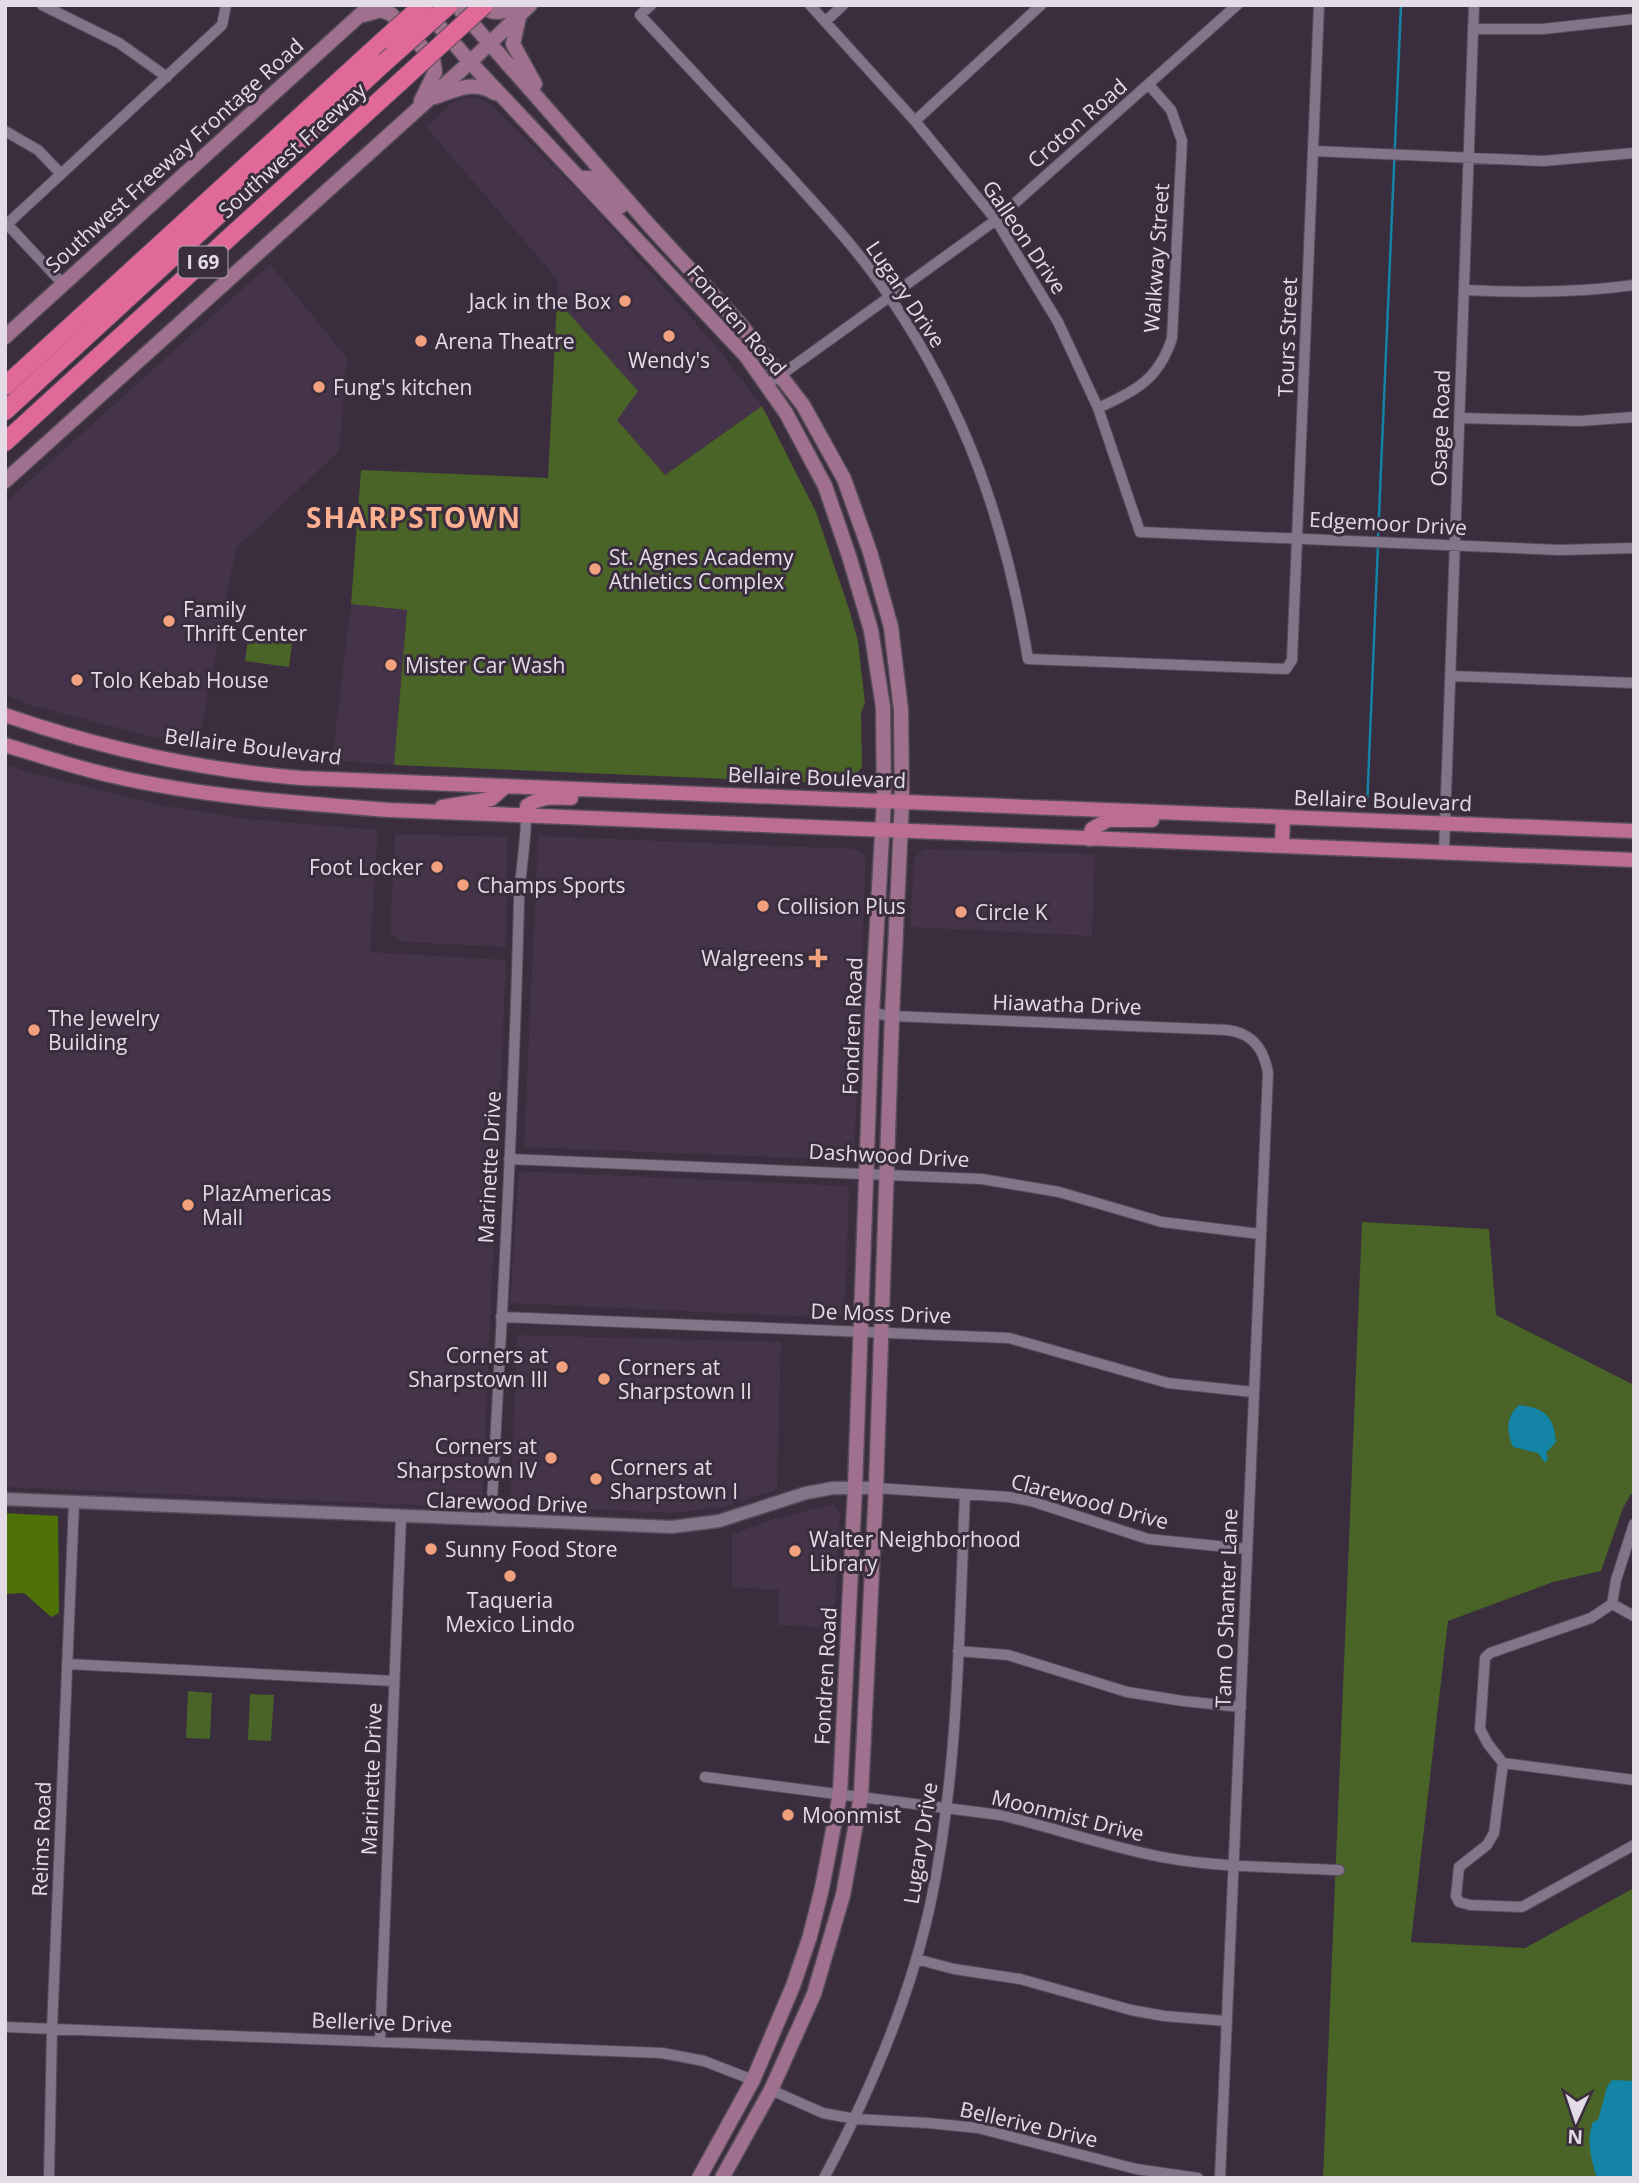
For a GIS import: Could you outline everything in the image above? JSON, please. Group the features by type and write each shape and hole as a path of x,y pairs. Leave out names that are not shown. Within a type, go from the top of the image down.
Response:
{"highway":[{"name":"Southwest Freeway","path":"5,386 422,5"},
{"path":"5,411 449,5"},
{"name":"Southwest Freeway","path":"5,442 483,5"}],"main road":[{"name":"Southwest Freeway Frontage Road","path":"5,337 371,5"},
{"name":"Fondren Road","path":"422,5 504,99 746,356 767,385 797,432 825,486 871,631 883,707 884,800 872,1013 855,1487 840,1794 810,1936 793,1986 753,2080 699,2178"},
{"name":"Fondren Road","path":"456,5 650,226 741,325 803,405 844,479 874,565 891,627 901,710 902,801 891,1016 876,1488 861,1796 853,1847 832,1935 814,1994 771,2090 722,2178"},
{"path":"483,5 488,11 495,13 524,8"},
{"path":"5,481 470,62 524,8"},
{"path":"524,8 514,35 515,49 550,110"},
{"path":"357,17 375,11 386,11 433,59 435,72 422,104"},
{"path":"422,104 470,85 485,87 504,99"},
{"path":"580,177 595,178 634,220 650,226"},
{"path":"871,631 891,627"},
{"name":"Bellaire Boulevard","path":"5,715 56,733 127,749 218,767 324,779 1634,831"},
{"path":"5,745 112,776 270,801 526,816 1634,860"},
{"path":"436,812 443,806 491,799 506,786"},
{"path":"526,816 527,806 540,800 599,798 624,790"},
{"path":"1088,839 1092,829 1108,820 1156,820 1180,812"},
{"path":"1282,846 1283,817"},
{"path":"750,2125 755,2088 753,2080 763,2078 786,2057"}],"street":[{"path":"42,5 126,47 167,77"},
{"path":"63,284 6,225 222,25 226,5"},
{"name":"Lugary Drive","path":"651,5 640,15 834,225 889,296 934,369 969,440 995,511 1009,560 1028,659 1286,669"},
{"name":"Galleon Drive","path":"810,5 915,121 996,220 1058,322 1098,408 1140,532"},
{"path":"825,22 843,5"},
{"path":"915,121 1041,5"},
{"name":"Croton Road","path":"767,385 996,220 1237,5"},
{"name":"Tours Street","path":"1286,669 1292,660 1299,538 1319,5"},
{"name":"Osage Road","path":"1444,852 1474,5"},
{"path":"1474,29 1543,29 1634,19"},
{"name":"Walkway Street","path":"1098,408 1131,394 1144,384 1157,371 1172,338 1182,141 1171,110 1149,85"},
{"path":"5,131 38,150 61,174"},
{"path":"1314,151 1543,161 1634,153"},
{"path":"1465,290 1555,293 1634,285"},
{"path":"1460,418 1580,421 1634,417"},
{"name":"Edgemoor Drive","path":"1140,532 1560,550 1634,548"},
{"path":"1451,676 1634,683"},
{"name":"Marinette Drive","path":"491,1520 520,881 526,842 526,816"},
{"name":"Hiawatha Drive","path":"872,1013 1227,1030 1248,1035 1256,1042"},
{"name":"Tam O Shanter Lane","path":"1220,2178 1268,1073 1266,1060 1256,1042"},
{"name":"Dashwood Drive","path":"509,1159 886,1174 1009,1182 1059,1192 1162,1222 1260,1234"},
{"name":"De Moss Drive","path":"501,1317 1009,1338 1168,1383 1253,1392"},
{"name":"Clarewood Drive","path":"5,1499 657,1527 711,1523 806,1493 855,1487 1009,1497 1031,1501 1148,1539 1247,1549"},
{"name":"Lugary Drive","path":"824,2178 855,2119 884,2049 916,1959 932,1899 953,1751 965,1494"},
{"name":"Reims Road","path":"49,2178 52,2029 74,1503"},
{"name":"Marinette Drive","path":"380,2042 401,1517"},
{"path":"1634,1524 1616,1580 1612,1604 1591,1618 1490,1653 1485,1658 1480,1729 1503,1763 1634,1780"},
{"path":"1612,1604 1630,1615"},
{"path":"958,1651 1008,1655 1128,1692 1183,1702 1241,1707"},
{"path":"67,1664 394,1681"},
{"path":"1503,1763 1494,1833 1487,1845 1459,1867 1456,1896 1459,1902 1470,1905 1522,1907 1634,1845"},
{"name":"Moonmist Drive","path":"705,1777 1000,1815 1090,1841 1160,1857 1339,1870"},
{"path":"916,1959 954,1969 1020,1979 1130,2010 1226,2021"},
{"name":"Bellerive Drive","path":"5,2027 662,2053 704,2061 753,2080"},
{"name":"Bellerive Drive","path":"771,2090 823,2113 855,2119 978,2129 1136,2169 1198,2178"}],"shaded area":[{"path":"473,97 488,102 581,194 711,340 762,406 665,475 617,420 637,391 557,300 558,280 426,127 455,100"},
{"path":"270,264 347,358 339,451 236,548 198,745 149,736 34,706 5,695 5,503"},
{"path":"351,604 407,610 394,765 332,760"},
{"name":"PlazAmericas Mall","path":"5,764 164,806 248,819 378,830 370,952 506,960 482,1508 5,1487"},
{"path":"395,834 507,837 506,947 404,942 390,934"},
{"path":"538,836 857,849 866,854 854,1157 850,1160 524,1147"},
{"path":"924,849 1095,854 1092,936 910,927 914,858"},
{"path":"519,1171 847,1186 845,1312 836,1318 510,1303"},
{"path":"517,1335 781,1342 777,1489 723,1507 672,1513 510,1505"},
{"path":"832,1504 840,1513 834,1628 778,1625 779,1590 732,1587 732,1535 765,1522"}],"green space":[{"name":"St. Agnes Academy Athletics Complex","path":"557,300 638,391 617,420 665,475 762,406 816,512 858,641 865,703 861,713 862,767 848,784 394,765 407,610 351,604 361,470 548,478"},
{"path":"248,639 292,644 289,667 245,661"},
{"path":"1362,1222 1489,1229 1496,1315 1634,1385 1634,1495 1631,1494 1623,1508 1601,1571 1553,1582 1448,1621 1411,1942 1525,1948 1634,1888 1634,2178 1323,2178"},
{"path":"5,1513 58,1516 59,1613 51,1617 24,1593 5,1594"},
{"path":"188,1691 212,1693 210,1739 186,1738"},
{"path":"250,1694 274,1695 271,1741 248,1740"}],"water":[{"path":"1519,1405 1542,1411 1553,1426 1556,1442 1546,1453 1548,1458 1545,1463 1538,1453 1513,1447 1508,1424"},
{"path":"1612,2080 1634,2081 1634,2178 1597,2178 1591,2157 1591,2129 1593,2122 1598,2120 1607,2087"}],"waterway":[{"path":"1378,538 1401,5"},
{"path":"1367,807 1378,545"}],"place":[{"name":"Jack in the Box","path":"625,301"},
{"name":"Wendy's","path":"669,336"},
{"name":"Arena Theatre","path":"421,341"},
{"name":"Fung's kitchen","path":"319,387"},
{"name":"St. Agnes Academy Athletics Complex","path":"595,569"},
{"name":"Family Thrift Center","path":"169,621"},
{"name":"Mister Car Wash","path":"391,665"},
{"name":"Tolo Kebab House","path":"77,680"},
{"name":"Foot Locker","path":"437,867"},
{"name":"Champs Sports","path":"463,885"},
{"name":"Collision Plus","path":"763,906"},
{"name":"Circle K","path":"961,912"},
{"name":"Walgreens","path":"818,958"},
{"name":"The Jewelry Building","path":"34,1030"},
{"name":"PlazAmericas Mall","path":"188,1205"},
{"name":"Corners at Sharpstown III","path":"562,1367"},
{"name":"Corners at Sharpstown II","path":"604,1379"},
{"name":"Corners at Sharpstown IV","path":"551,1458"},
{"name":"Corners at Sharpstown I","path":"596,1479"},
{"name":"Sunny Food Store","path":"431,1549"},
{"name":"Walter Neighborhood Library","path":"795,1551"},
{"name":"Taqueria Mexico Lindo","path":"510,1576"},
{"name":"Moonmist","path":"788,1815"}],"district":[{"name":"SHARPSTOWN","path":"414,517"}]}
